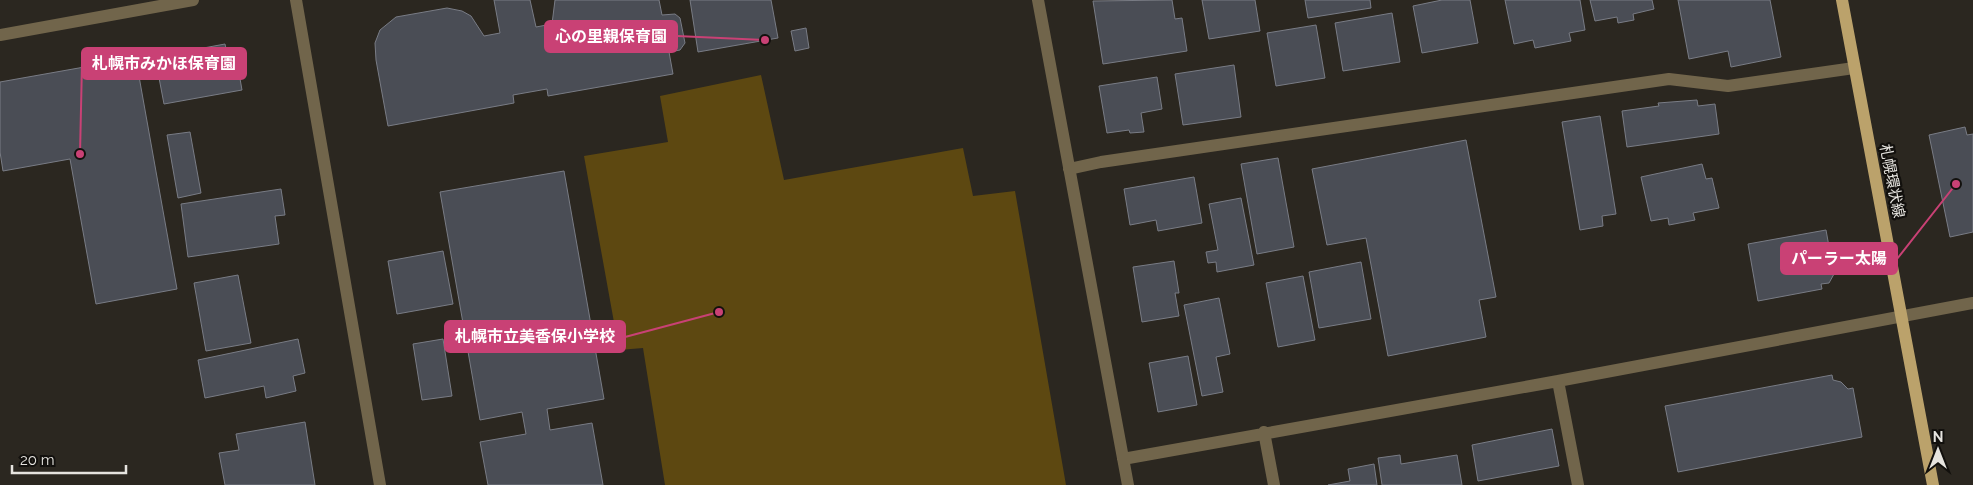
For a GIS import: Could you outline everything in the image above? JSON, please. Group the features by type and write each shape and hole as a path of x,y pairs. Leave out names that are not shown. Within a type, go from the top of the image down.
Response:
{"main road":[{"name":"札幌環状線","path":"1842,0 1933,485"}],"street":[{"path":"0,36 193,0"},
{"path":"296,0 380,485"},
{"path":"1038,0 1128,485"},
{"path":"1069,169 1111,161 1668,79 1728,86 1854,68"},
{"path":"1123,459 1264,432 1558,381 1973,302"},
{"path":"1558,381 1578,485"},
{"path":"1264,432 1274,485"}],"shaded area":[{"path":"761,75 784,180 963,148 973,196 1015,191 1066,485 665,485 643,348 619,350 584,156 668,142 660,96"}],"building":[{"path":"494,0 530,0 536,27 552,24 555,0 659,0 662,15 675,14 680,18 685,43 680,50 669,52 673,74 548,96 547,89 513,95 514,103 388,126 376,60 375,43 380,30 396,17 447,8 462,11 471,16 484,36 500,33"},
{"path":"690,0 771,0 778,38 698,52"},
{"path":"1172,0 1175,19 1182,18 1187,51 1103,64 1093,1"},
{"path":"1202,0 1255,0 1260,31 1209,39"},
{"path":"1305,0 1370,0 1371,8 1308,18"},
{"path":"1442,0 1470,0 1478,43 1422,53 1413,6"},
{"path":"1505,0 1580,0 1585,30 1569,33 1571,41 1535,48 1533,40 1514,44"},
{"path":"1590,0 1652,0 1654,9 1633,14 1634,20 1618,23 1617,17 1595,21"},
{"path":"1678,0 1770,0 1781,57 1731,67 1728,51 1689,59"},
{"path":"1392,13 1400,62 1343,71 1335,23"},
{"path":"1316,25 1325,78 1276,86 1267,33"},
{"path":"806,28 809,48 795,51 791,31"},
{"path":"225,44 228,58 236,56 242,90 164,104 155,57"},
{"path":"135,54 177,289 96,304 70,159 3,171 0,152 0,82 90,66 90,62"},
{"path":"1234,65 1241,117 1183,125 1175,74"},
{"path":"1157,77 1162,109 1141,113 1144,132 1130,133 1129,130 1107,133 1099,86"},
{"path":"1697,100 1698,106 1715,104 1719,134 1627,147 1622,111 1659,106 1658,103"},
{"path":"1600,116 1616,214 1602,216 1603,226 1580,230 1562,122"},
{"path":"1965,127 1967,135 1973,134 1973,232 1950,237 1929,135"},
{"path":"190,132 201,193 178,198 167,135"},
{"path":"1466,140 1496,297 1479,300 1486,337 1388,356 1366,238 1327,245 1312,169"},
{"path":"1278,158 1294,247 1257,254 1241,164"},
{"path":"1702,164 1706,179 1712,178 1719,208 1693,213 1695,220 1669,225 1668,218 1651,221 1641,177"},
{"path":"564,171 604,399 547,409 550,430 592,423 603,485 488,485 480,442 526,434 522,412 480,420 440,192"},
{"path":"1194,177 1202,223 1158,231 1156,220 1130,225 1124,189"},
{"path":"281,189 285,215 275,216 279,244 188,257 181,204"},
{"path":"1241,198 1254,265 1217,272 1216,262 1208,263 1206,252 1218,250 1209,204"},
{"path":"1826,230 1834,274 1829,283 1821,284 1822,289 1758,301 1748,244"},
{"path":"443,251 453,304 397,314 388,261"},
{"path":"1174,261 1179,293 1175,293 1179,316 1142,322 1133,267"},
{"path":"1361,262 1371,319 1319,328 1309,272"},
{"path":"238,275 251,343 206,351 194,283"},
{"path":"1303,276 1315,340 1278,347 1266,283"},
{"path":"1219,298 1230,354 1216,357 1223,392 1202,396 1184,305"},
{"path":"298,339 305,373 293,376 296,391 266,398 264,386 205,398 198,360"},
{"path":"443,339 452,396 422,400 413,344"},
{"path":"1188,356 1197,405 1158,412 1149,363"},
{"path":"1832,375 1833,380 1841,382 1848,389 1853,388 1862,437 1678,472 1665,406"},
{"path":"305,422 315,485 225,485 219,453 239,450 236,434"},
{"path":"1552,429 1559,466 1478,481 1472,445"},
{"path":"1400,455 1401,464 1457,455 1462,485 1382,485 1378,458"},
{"path":"1374,464 1377,485 1328,485 1350,481 1348,469"}],"place":[{"name":"心の里親保育園","path":"765,40"},
{"name":"札幌市みかほ保育園","path":"80,154"},
{"name":"パーラー太陽","path":"1956,184"},
{"name":"札幌市立美香保小学校","path":"719,312"}]}
